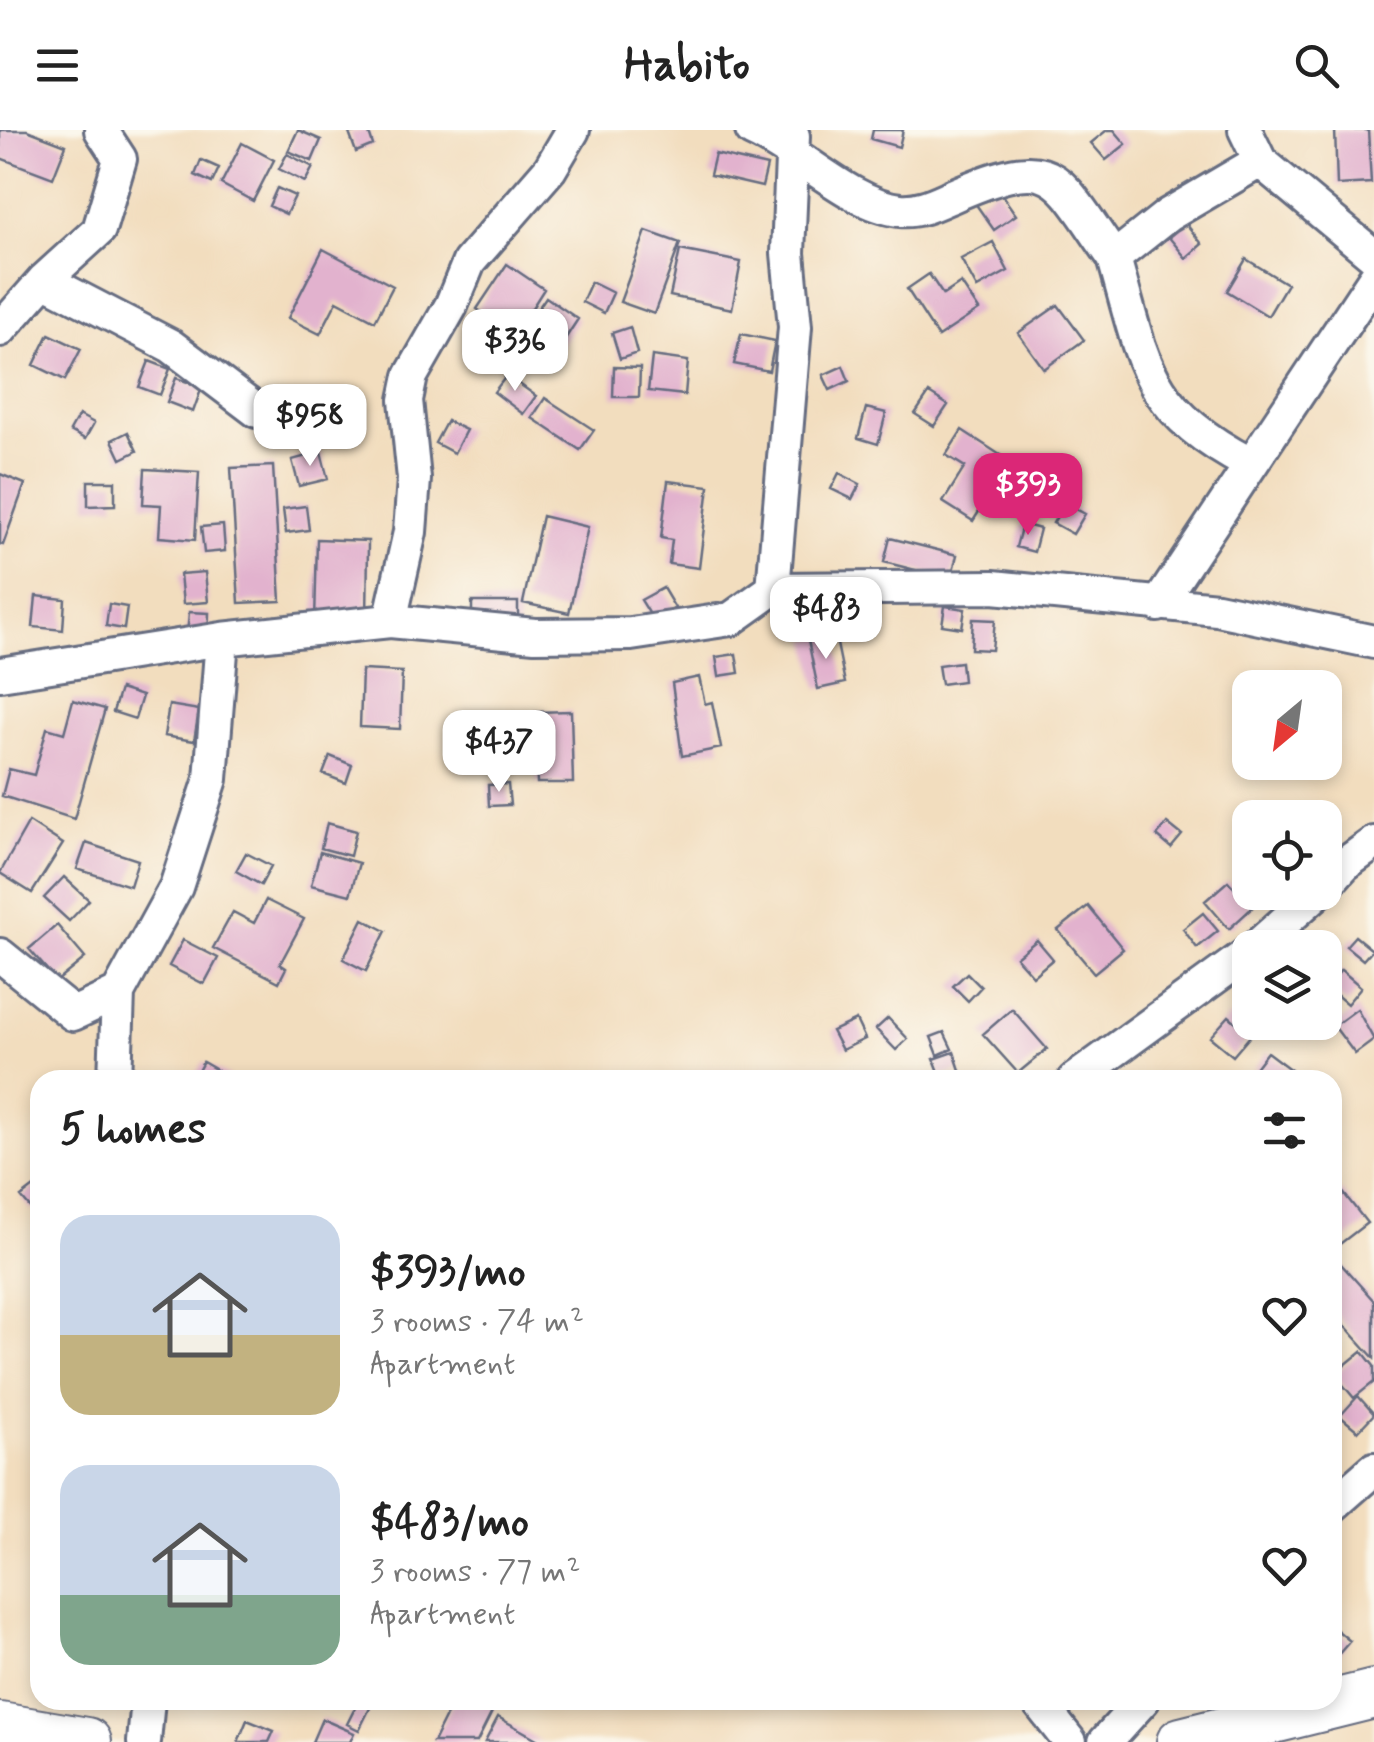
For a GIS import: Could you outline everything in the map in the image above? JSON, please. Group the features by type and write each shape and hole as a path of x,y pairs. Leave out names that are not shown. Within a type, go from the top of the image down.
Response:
{"main road":[{"path":"1342,1702 1374,1694"},
{"path":"1180,1742 1309,1710"},
{"path":"0,1727 88,1742"}],"street":[{"path":"0,330 44,280 99,230 120,159 102,130"},
{"path":"390,621 411,515 412,438 406,400 411,376 451,306 469,262 550,169 573,130"},
{"path":"752,130 792,139 834,182 898,210 922,209 1005,173 1048,174 1062,185 1114,258 1146,370 1169,409 1248,463"},
{"path":"1245,130 1260,161 1374,256"},
{"path":"773,589 794,327 788,253 792,139"},
{"path":"1114,258 1168,215 1260,161"},
{"path":"1158,605 1248,463 1374,279"},
{"path":"44,280 172,346 257,412"},
{"path":"0,674 222,639 390,621 535,635 631,634 731,619 773,589 993,586 1217,609 1374,642"},
{"path":"115,1070 118,992 176,886 211,778 222,639"},
{"path":"1342,867 1374,843"},
{"path":"1275,930 1298,910"},
{"path":"0,956 73,1014 118,992"},
{"path":"1088,1070 1232,965"},
{"path":"1342,1491 1374,1469"},
{"path":"144,1742 147,1710"},
{"path":"1044,1710 1070,1742"},
{"path":"1106,1742 1134,1710"}],"building":[{"path":"0,130 27,130 66,145 53,178 0,158"},
{"path":"298,130 321,140 312,161 288,151"},
{"path":"368,130 373,145 356,152 349,133"},
{"path":"873,130 903,130 899,147 871,139"},
{"path":"1107,130 1114,130 1126,144 1106,160 1091,143"},
{"path":"1335,130 1368,130 1371,183 1337,185"},
{"path":"242,143 274,160 253,201 221,184"},
{"path":"287,154 313,167 305,182 279,169"},
{"path":"715,154 767,166 762,187 710,175"},
{"path":"201,160 219,168 212,183 195,175"},
{"path":"277,188 295,196 286,214 269,206"},
{"path":"997,188 1016,215 994,230 975,203"},
{"path":"1180,216 1202,244 1186,258 1163,230"},
{"path":"646,231 680,243 654,314 620,302"},
{"path":"993,242 1008,271 977,288 961,259"},
{"path":"323,249 393,286 375,321 337,301 320,334 288,318"},
{"path":"680,250 741,262 732,309 670,296"},
{"path":"1246,259 1287,284 1268,316 1227,291"},
{"path":"507,264 544,289 525,319 516,313 505,328 477,309"},
{"path":"929,274 943,295 961,283 979,310 938,337 907,289"},
{"path":"591,282 613,293 604,313 582,302"},
{"path":"546,297 578,319 550,362 517,339"},
{"path":"1058,305 1084,340 1044,369 1018,333"},
{"path":"630,327 637,353 620,359 612,333"},
{"path":"49,334 81,349 65,380 34,365"},
{"path":"741,334 775,341 769,371 734,364"},
{"path":"652,356 688,361 685,395 648,391"},
{"path":"149,361 170,369 160,395 139,387"},
{"path":"843,366 849,381 830,390 823,375"},
{"path":"614,367 640,368 639,397 613,397"},
{"path":"507,375 536,396 523,414 494,392"},
{"path":"176,378 202,387 193,412 167,402"},
{"path":"929,393 948,405 934,426 915,414"},
{"path":"545,398 594,430 580,450 532,418"},
{"path":"866,408 886,413 878,444 858,438"},
{"path":"79,415 94,423 85,439 70,431"},
{"path":"447,421 466,430 454,453 435,443"},
{"path":"962,430 1011,462 973,521 943,502 965,467 946,455"},
{"path":"128,432 137,451 121,459 112,440"},
{"path":"321,452 328,479 299,486 292,460"},
{"path":"273,466 281,601 239,603 231,468"},
{"path":"145,469 199,472 195,540 159,537 161,505 143,504"},
{"path":"839,473 860,484 852,499 831,489"},
{"path":"0,474 25,484 3,545 0,544"},
{"path":"88,481 115,481 115,505 88,506"},
{"path":"668,481 709,486 699,568 669,564 672,540 661,538"},
{"path":"1065,503 1085,514 1073,534 1053,523"},
{"path":"306,506 309,530 286,533 283,509"},
{"path":"542,516 588,527 569,613 523,603"},
{"path":"1022,524 1040,529 1034,552 1016,547"},
{"path":"223,525 225,551 204,553 201,527"},
{"path":"890,538 957,555 951,579 884,562"},
{"path":"317,539 368,541 367,623 315,622"},
{"path":"205,572 208,602 183,604 180,574"},
{"path":"663,588 675,608 654,621 641,600"},
{"path":"36,596 65,599 63,630 33,627"},
{"path":"472,602 518,602 518,628 472,627"},
{"path":"109,604 127,607 124,629 106,626"},
{"path":"945,606 965,609 962,628 942,625"},
{"path":"189,612 209,613 208,637 187,635"},
{"path":"973,619 995,620 992,650 971,649"},
{"path":"835,634 845,683 818,689 808,640"},
{"path":"736,654 739,673 719,676 716,657"},
{"path":"961,662 963,681 941,684 938,665"},
{"path":"362,670 402,672 400,729 360,727"},
{"path":"699,677 705,704 712,702 721,748 682,756 672,683"},
{"path":"120,689 142,696 135,719 113,712"},
{"path":"73,700 105,709 74,819 2,796 9,769 34,775 47,728 64,733"},
{"path":"169,705 199,710 194,741 164,736"},
{"path":"571,711 573,783 537,783 535,712"},
{"path":"330,756 352,765 346,783 323,774"},
{"path":"508,784 510,805 489,806 488,785"},
{"path":"29,822 63,844 32,893 0,873"},
{"path":"327,823 356,831 350,856 321,848"},
{"path":"1167,823 1182,835 1171,848 1157,836"},
{"path":"86,843 138,860 130,886 77,869"},
{"path":"320,852 359,863 350,895 311,885"},
{"path":"246,853 271,866 261,885 236,871"},
{"path":"64,877 89,900 69,921 44,898"},
{"path":"1228,881 1232,886 1232,910 1250,910 1229,929 1205,901"},
{"path":"266,900 304,919 280,964 286,968 279,982 213,948 233,912 254,923"},
{"path":"1088,906 1123,949 1094,973 1058,930"},
{"path":"1203,913 1218,931 1197,948 1183,929"},
{"path":"363,919 386,931 366,971 343,959"},
{"path":"57,925 85,958 57,981 29,949"},
{"path":"1355,936 1372,950 1363,960 1346,946"},
{"path":"183,940 218,958 204,984 169,966"},
{"path":"1037,940 1053,959 1033,976 1016,957"},
{"path":"1342,971 1361,987 1347,1004 1342,1000"},
{"path":"967,973 981,987 968,1001 953,986"},
{"path":"1012,1009 1047,1049 1022,1070 1015,1070 983,1034"},
{"path":"1357,1009 1374,1040 1355,1054 1342,1037 1342,1020"},
{"path":"1229,1016 1232,1040 1247,1040 1233,1056 1210,1037"},
{"path":"888,1018 908,1039 896,1050 876,1029"},
{"path":"856,1020 865,1039 842,1050 832,1031"},
{"path":"944,1032 952,1049 938,1055 931,1037"},
{"path":"954,1052 960,1070 938,1070 934,1059"},
{"path":"1267,1052 1291,1070 1255,1070"},
{"path":"203,1062 217,1070 199,1070"},
{"path":"30,1190 30,1208 21,1197"},
{"path":"1342,1191 1367,1223 1342,1242"},
{"path":"1342,1265 1374,1301 1374,1358 1342,1322"},
{"path":"1362,1351 1374,1366 1374,1382 1354,1398 1342,1384 1342,1367"},
{"path":"1358,1396 1374,1414 1358,1431 1342,1414"},
{"path":"1342,1634 1350,1641 1342,1650"},
{"path":"354,1710 369,1710 359,1730 347,1724"},
{"path":"449,1710 493,1710 477,1742 433,1742"},
{"path":"498,1717 542,1742 485,1742"},
{"path":"322,1719 354,1733 350,1742 312,1742"},
{"path":"247,1720 274,1731 269,1742 238,1742"}]}
